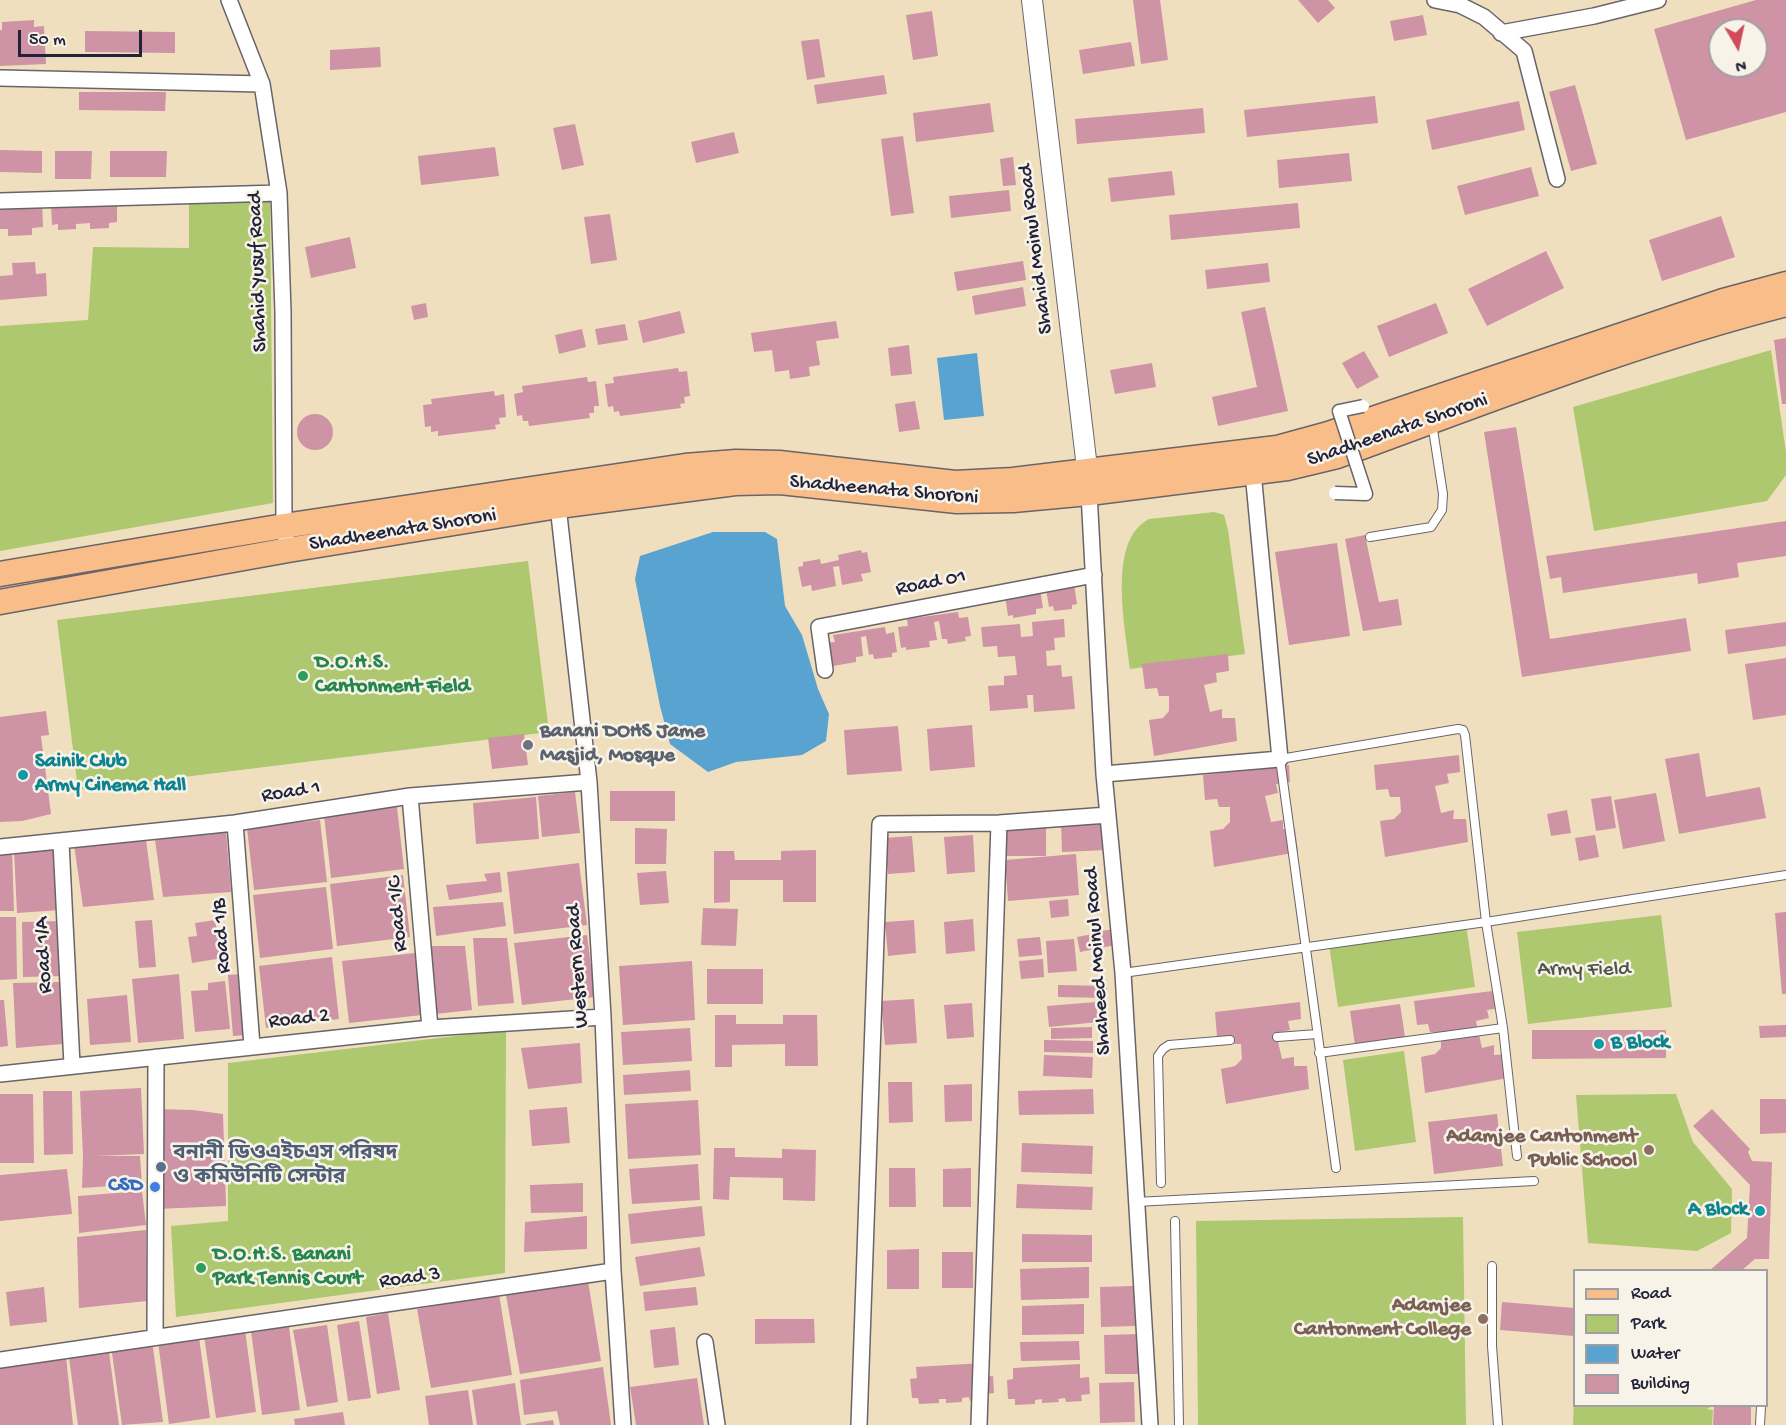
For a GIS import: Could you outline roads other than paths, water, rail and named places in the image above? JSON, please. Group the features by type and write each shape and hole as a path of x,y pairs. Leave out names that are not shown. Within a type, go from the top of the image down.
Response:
{"main road":[{"name":"Shadheenata Shoroni","path":"0,602 288,550 558,506 735,483 780,482 957,501 1013,500 1088,482 1277,448 1318,437 1712,304 1786,284"},
{"name":"Shadheenata Shoroni","path":"0,574 284,526 685,466 736,462 779,463 955,483 1013,480 1088,482 1287,468 1337,456 1632,349 1786,304"}],"street":[{"name":"Shahid Yusuf Road","path":"229,0 262,84 279,193 283,312 284,526 288,550"},
{"name":"Shahid Moinul Road","path":"1032,0 1088,482"},
{"path":"1435,0 1460,5 1484,16 1524,51 1557,179"},
{"path":"1501,33 1594,16 1658,0"},
{"path":"0,78 262,84"},
{"path":"0,201 279,193"},
{"path":"1335,492 1366,494 1339,411 1363,406"},
{"path":"1104,774 1280,759 1253,472"},
{"name":"Shaheed Moinul Road","path":"1088,482 1104,774 1123,973 1150,1425"},
{"name":"Western Road","path":"558,506 589,782 603,1017 613,1271 623,1425"},
{"name":"Road 01","path":"825,670 819,627 1094,575"},
{"name":"Road 1","path":"0,847 235,823 410,796 589,782"},
{"name":"Road 1/C","path":"410,796 429,1028"},
{"path":"859,1425 880,824 999,823 1108,814"},
{"name":"Road 1/B","path":"235,823 252,1046"},
{"path":"979,1425 999,823"},
{"name":"Road 1/A","path":"60,842 72,1065"},
{"name":"Road 2","path":"0,1074 429,1028 603,1017"},
{"path":"155,1337 156,1057"},
{"name":"Road 3","path":"0,1360 613,1271"},
{"path":"705,1342 717,1425"}],"lane":[{"path":"1370,537 1431,527 1442,510 1443,494 1432,422"},
{"path":"1336,1168 1280,759 1458,729 1463,730 1465,735 1486,922 1503,1028 1517,1156"},
{"path":"1123,973 1486,922 1786,875"},
{"path":"1319,1053 1503,1028"},
{"path":"1277,1037 1317,1034"},
{"path":"1161,1183 1158,1056 1162,1049 1169,1045 1230,1040"},
{"path":"1136,1202 1534,1181"},
{"path":"1175,1221 1179,1425"},
{"path":"1492,1266 1492,1346 1498,1425"},
{"path":"1760,1425 1761,1407"}],"water":[{"path":"977,353 984,416 944,420 937,358"},
{"path":"713,532 765,532 777,539 785,606 802,635 818,689 829,714 826,741 802,755 736,762 708,772 670,744 660,706 635,579 640,556"}],"place":[{"name":"D.O.H.S. Cantonment Field","path":"303,676"},
{"name":"Banani DOHS Jame Masjid, Mosque","path":"528,745"},
{"name":"Sainik Club Army Cinema Hall","path":"23,775"},
{"name":"B Block","path":"1599,1044"},
{"name":"Adamjee Cantonment Public School","path":"1649,1150"},
{"name":"বনানী ডিওএইচএস পরিষদ ও কমিউনিটি সেন্টার","path":"161,1167"},
{"name":"CSD","path":"155,1187"},
{"name":"A Block","path":"1760,1211"},
{"name":"D.O.H.S. Banani Park Tennis Court","path":"201,1268"},
{"name":"Adamjee Cantonment College","path":"1483,1319"}],"park label":[{"name":"Army Field","path":"1584,971"}]}
